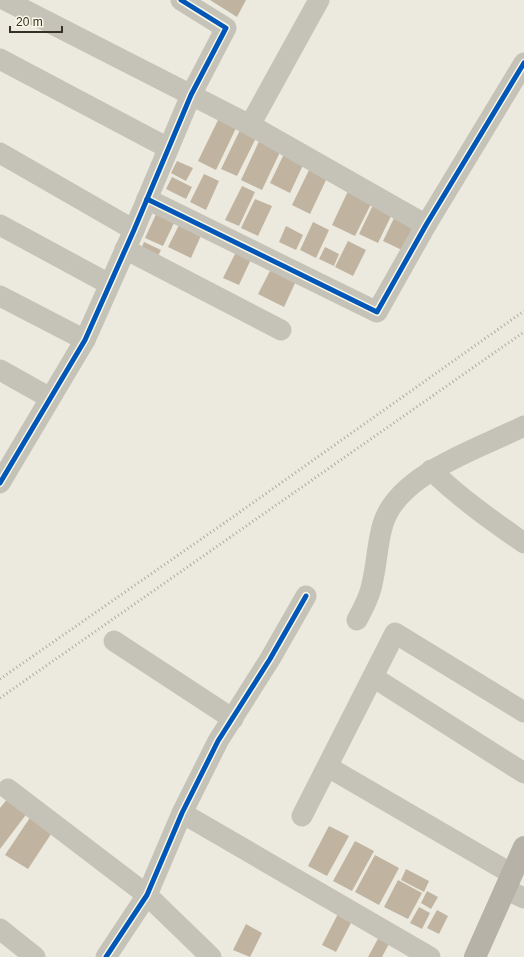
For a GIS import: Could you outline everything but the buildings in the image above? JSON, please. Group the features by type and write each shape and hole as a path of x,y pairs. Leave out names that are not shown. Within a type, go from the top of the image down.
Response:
{"main road":[{"path":"478,956 514,887 524,847"}],"street":[{"path":"5,0 250,124 426,224"},
{"path":"250,124 319,0"},
{"path":"0,483 5,462 50,398 85,340 134,230 191,95 226,28 184,1"},
{"path":"0,59 168,148"},
{"path":"147,199 378,312 426,224 524,63"},
{"path":"0,153 134,230"},
{"path":"0,225 109,284"},
{"path":"125,249 281,330"},
{"path":"0,296 85,340"},
{"path":"0,370 50,398"},
{"path":"357,620 372,585 383,523 390,509 405,490 431,470 524,426"},
{"path":"431,470 452,491 524,543"},
{"path":"106,957 147,895 182,813 218,741 270,659 306,596"},
{"path":"302,816 395,633 524,712"},
{"path":"114,641 233,719"},
{"path":"373,677 524,772"},
{"path":"328,767 514,887"},
{"path":"8,789 147,895 211,957"},
{"path":"182,813 430,957"},
{"path":"0,929 34,957"}],"railway":[{"path":"0,679 230,519 524,311"},
{"path":"0,698 524,332"}],"cycle path":[{"path":"0,483 85,340 134,230 191,95 226,28 181,0"},
{"path":"147,199 377,312 426,225 524,63"},
{"path":"106,957 147,895 182,813 218,741 270,659 306,596"}]}
